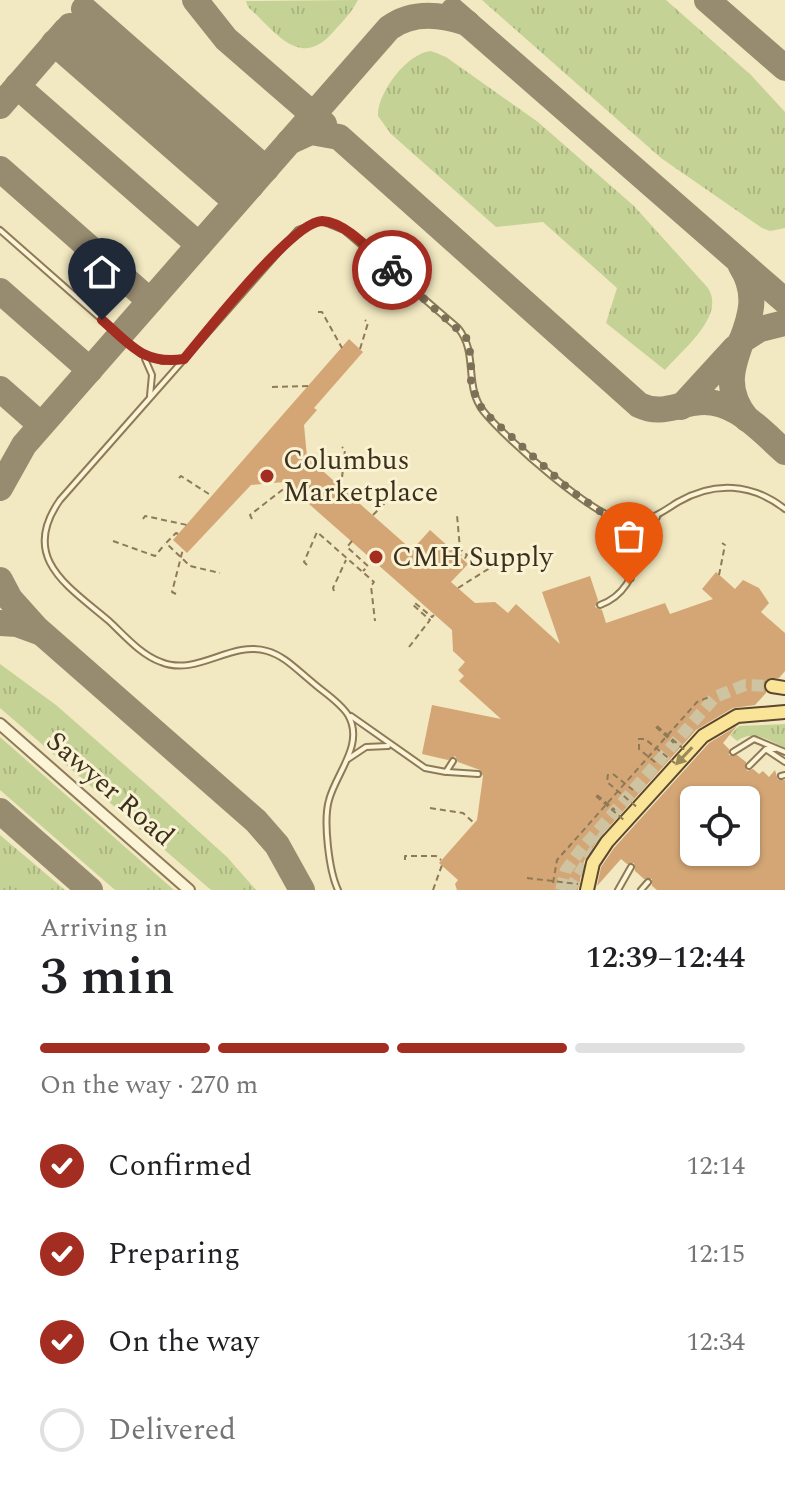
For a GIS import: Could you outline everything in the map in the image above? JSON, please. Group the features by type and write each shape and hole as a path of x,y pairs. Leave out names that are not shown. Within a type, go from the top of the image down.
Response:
{"main road":[{"path":"587,888 597,856 676,764 717,725 748,714 785,712"}],"street":[{"name":"Sawyer Road","path":"0,724 189,890"}],"lane":[{"path":"478,774 472,776 425,768 346,712 291,664 267,651 236,651 189,665 159,662 54,573 45,549 50,514 298,230 310,223 332,224 458,328 470,348 471,386 483,411 570,490 632,534 639,551"},
{"path":"0,230 141,354 152,375 150,398"},
{"path":"141,354 162,361 184,359"},
{"path":"610,516 627,522 658,515 697,492 728,486 766,496 785,509"},
{"path":"600,605 623,593 639,551 658,515"},
{"path":"338,890 331,867 328,809 354,736 346,712"},
{"path":"733,752 754,739 785,752"},
{"path":"345,764 366,747 392,747"},
{"path":"766,749 785,752"},
{"path":"766,749 785,762"},
{"path":"749,766 766,749"},
{"path":"446,772 453,761"},
{"path":"618,890 631,867"},
{"path":"641,890 648,882"}],"path":[{"path":"318,312 322,312 342,348"},
{"path":"360,349 368,323 365,320"},
{"path":"272,387 308,386"},
{"path":"341,487 345,450 342,447"},
{"path":"179,478 181,476 212,496"},
{"path":"252,519 250,515 286,487 296,493"},
{"path":"373,515 394,494 391,491"},
{"path":"456,553 465,558 467,555 460,549 457,515"},
{"path":"143,519 145,516 187,525"},
{"path":"307,565 304,562 317,532 374,582 371,586 375,621"},
{"path":"113,541 155,556 178,534"},
{"path":"352,541 347,547 368,566 362,573"},
{"path":"166,543 190,566 220,573"},
{"path":"719,575 725,545 722,543"},
{"path":"176,594 172,592 183,549"},
{"path":"458,588 504,559 503,555"},
{"path":"334,591 347,559"},
{"path":"409,647 430,620 413,605 415,603 432,617 434,615"},
{"path":"553,883 557,860 697,702 709,697"},
{"path":"674,743 657,727 687,752"},
{"path":"656,763 648,757 639,741 645,739 676,764"},
{"path":"608,774 607,782 638,808"},
{"path":"613,774 633,790"},
{"path":"615,810 596,796 625,821"},
{"path":"430,808 463,813 474,823"},
{"path":"405,860 405,856 436,856 441,860"},
{"path":"433,890 442,865"},
{"path":"527,878 587,888"}],"green space":[{"path":"358,0 334,31 310,48 299,48 279,36 248,7 246,1"},
{"path":"482,0 666,0 751,75 785,112 785,228 770,231 762,228 661,158"},
{"path":"431,51 446,57 538,122 634,206 708,288 712,299 707,321 665,370 606,323 617,288 543,222 496,227 391,134 378,116 382,96 403,66 422,53"},
{"path":"0,664 56,705 153,790 227,857 256,890 211,890 0,708"},
{"path":"785,724 785,748 761,737 749,736 737,741 730,735 739,726"},
{"path":"0,737 174,890 115,890 0,790"},
{"path":"0,835 65,890 0,890"}],"building":[{"path":"349,339 363,352 314,408 317,410 304,425 307,457 412,550 430,530 468,564 451,582 475,603 495,602 508,613 516,604 560,644 542,592 590,576 598,600 595,607 602,610 606,623 665,603 670,614 713,599 702,589 716,572 735,589 743,580 759,588 769,603 761,612 785,633 785,671 779,678 766,680 766,693 755,705 733,708 696,730 600,837 584,861 578,890 457,890 455,884 458,880 439,863 477,820 483,776 480,770 458,762 455,756 448,760 422,754 432,705 501,719 459,681 464,676 458,670 465,662 453,651 452,630 284,482 251,485 187,553 173,540"},
{"path":"737,726 723,743 729,749 729,755 737,755 746,762 747,771 753,769 759,774 763,771 769,777 775,770 778,780 785,780 785,890 657,890 652,886 652,879 644,879 635,871 634,863 627,864 621,859 597,886 601,867 614,848 709,743"}],"taxiway":[{"path":"195,0 226,39 324,124"},
{"path":"707,0 785,68"},
{"path":"84,9 266,169"},
{"path":"453,11 785,301"},
{"path":"0,488 24,445 389,28 407,19 427,16 467,23"},
{"path":"70,26 251,186"},
{"path":"0,106 66,30"},
{"path":"54,43 236,202"},
{"path":"17,86 199,245"},
{"path":"289,142 311,132 339,137 639,405 660,410 694,403 721,404 744,416 785,452"},
{"path":"0,169 150,301"},
{"path":"741,266 750,287 751,306 732,380 735,399 747,419"},
{"path":"0,291 90,370"},
{"path":"741,341 760,329 785,323"},
{"path":"681,407 735,348"},
{"path":"0,389 41,425"},
{"path":"0,580 10,599 36,628 256,821 277,845 302,890"},
{"path":"0,623 17,624 39,632"},
{"path":"0,811 90,890"}],"tunnel":[{"path":"561,890 566,870 580,851 715,697 745,685 772,686"},
{"path":"569,890 605,834"}],"way so far":[{"path":"392,270 466,337 471,356 471,386 483,411 570,490 632,534 639,551 629,584"}],"place":[{"name":"Columbus Marketplace","path":"267,476"},
{"name":"CMH Supply","path":"376,557"}],"route":[{"path":"102,320 148,358 162,361 184,359 289,239 310,223 322,221 344,230 392,270"}]}
